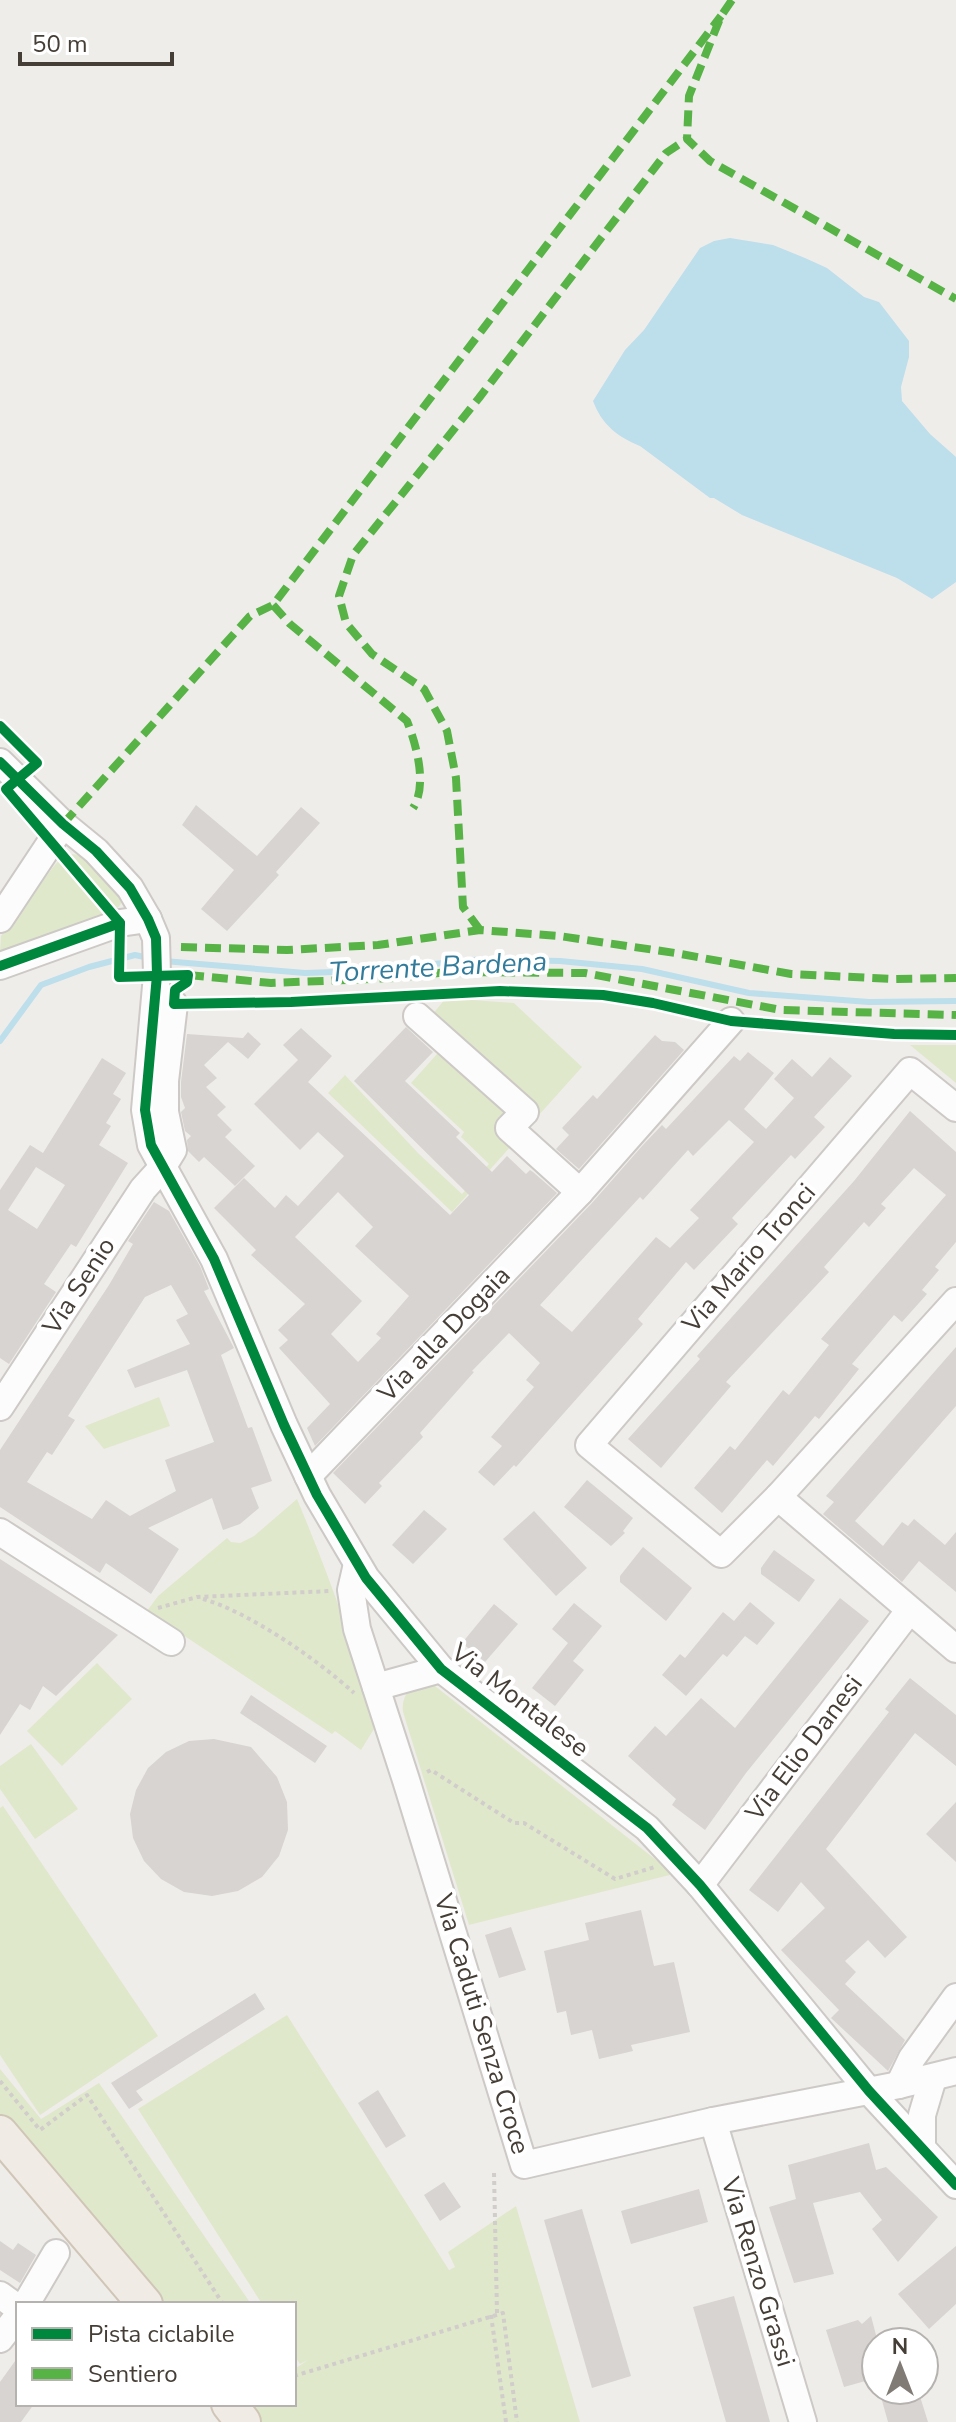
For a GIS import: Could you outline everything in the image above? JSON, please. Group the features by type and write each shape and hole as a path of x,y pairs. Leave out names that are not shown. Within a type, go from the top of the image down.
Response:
{"main road":[{"path":"0,2133 143,2302"},
{"path":"231,2406 243,2422"}],"street":[{"name":"Via Montalese","path":"0,762 63,824 96,851 130,888 152,928 157,975 145,1110 151,1145 214,1259 308,1476 357,1564 399,1621 441,1669 647,1828 700,1885 869,2091 956,2185"},
{"path":"0,919 63,824"},
{"path":"0,966 120,923 152,928"},
{"path":"162,1168 173,1150 165,1112 165,1081 174,1004"},
{"path":"417,1016 525,1112 509,1128 580,1192"},
{"name":"Via alla Dogaia","path":"308,1476 580,1192 731,1021"},
{"name":"Via Mario Tronci","path":"778,1497 721,1554 589,1445 910,1071 956,1108"},
{"name":"Via Senio","path":"0,1407 143,1189 162,1168"},
{"path":"953,1641 909,1611 778,1497 956,1301"},
{"path":"0,1532 171,1642"},
{"name":"Via Caduti Senza Croce","path":"357,1564 351,1590 369,1693 406,1780 524,2165 713,2121 945,2075"},
{"name":"Via Elio Danesi","path":"700,1885 909,1611"},
{"path":"369,1693 441,1669"},
{"path":"899,2085 912,2058 956,1997"},
{"path":"922,2148 922,2115 945,2075"},
{"name":"Via Renzo Grassi","path":"713,2121 803,2422"},
{"path":"27,2302 56,2253"},
{"path":"0,2339 16,2319"}],"path":[{"path":"132,1616 197,1597 351,1590"},
{"path":"197,1597 222,1605 369,1693"},
{"path":"406,1780 431,1770 514,1823 524,1823 615,1879 655,1869 657,1861"},
{"path":"0,2081 40,2130 87,2095 222,2302"},
{"path":"494,2173 494,2314 506,2422"},
{"path":"296,2375 503,2313 517,2422"}],"green space":[{"path":"63,856 84,856 121,896 121,904 111,915 5,953 0,952 1,936 54,866"},
{"path":"446,998 514,1003 582,1067 452,1212 328,1093 345,1075 419,1154 462,1194 489,1164 461,1137 464,1132 411,1083 454,1037 431,1016"},
{"path":"910,1045 956,1045 956,1083"},
{"path":"159,1397 170,1426 104,1449 85,1426"},
{"path":"297,1499 341,1612 367,1699 374,1729 361,1750 147,1611 158,1596 227,1538 240,1543 254,1536"},
{"path":"97,1663 132,1699 62,1766 27,1731"},
{"path":"426,1684 435,1686 674,1874 469,1925 403,1712 408,1692"},
{"path":"31,1744 78,1809 35,1839 0,1789 0,1766"},
{"path":"3,1806 158,2036 40,2115 0,2055 0,1808"},
{"path":"287,2015 449,2270 455,2267 448,2252 516,2206 580,2422 261,2422 248,2406 296,2406 296,2368 308,2360 300,2364 296,2358 296,2302 261,2302 138,2109"},
{"path":"0,2069 41,2119 99,2083 250,2302 159,2302 0,2117"}],"water":[{"path":"730,238 773,245 827,268 864,297 879,302 909,341 909,357 901,387 902,401 930,434 956,457 956,582 932,599 897,578 742,515 710,498 640,446 618,434 597,409 593,401 625,350 644,330 700,248"}],"building":[{"path":"196,805 257,856 301,807 320,823 276,872 279,875 227,931 201,909 234,870 182,825"},
{"path":"406,1027 433,1052 405,1081 460,1133 456,1137 492,1172 507,1156 526,1174 530,1170 557,1193 315,1446 307,1428 330,1404 279,1348 288,1340 278,1330 305,1304 251,1255 256,1250 214,1208 244,1178 275,1208 286,1195 298,1206 344,1156 318,1132 300,1150 254,1104 298,1060 283,1045 301,1028 332,1056 308,1082 450,1215 469,1195 354,1081","holes":["338,1192 373,1227 355,1246 409,1296 376,1334 381,1338 358,1362 331,1334 362,1301 295,1237"]},
{"path":"248,1032 261,1044 248,1059 228,1042 204,1065 217,1078 206,1087 226,1107 217,1115 232,1130 225,1137 255,1166 235,1186 204,1157 199,1162 188,1151 187,1140 191,1136 185,1131 181,1112 185,1108 181,1082 187,1034 243,1038"},
{"path":"655,1035 662,1041 675,1042 684,1050 579,1169 556,1149 569,1135 562,1128 593,1095 597,1099"},
{"path":"748,1052 774,1073 744,1109 766,1129 794,1098 774,1079 792,1059 812,1077 830,1057 852,1076 814,1117 825,1127 795,1159 791,1155 732,1218 738,1224 694,1270 686,1262 638,1319 643,1324 516,1467 514,1465 494,1486 478,1472 502,1446 491,1437 534,1387 526,1380 540,1363 509,1333 472,1371 420,1433 423,1437 379,1483 382,1486 365,1504 333,1473 592,1203 662,1125 666,1129 734,1056 740,1061","holes":["729,1120 754,1142 690,1210 699,1218 670,1248 656,1237 572,1332 540,1305 688,1150 693,1156"]},
{"path":"102,1058 126,1073 113,1094 121,1099 106,1123 111,1126 99,1145 128,1163 76,1247 71,1244 44,1284 56,1292 9,1364 0,1358 0,1190 30,1145 43,1153","holes":["36,1167 65,1185 37,1229 8,1210"]},
{"path":"910,1111 956,1152 956,1242 935,1267 939,1270 922,1290 927,1294 902,1322 894,1315 852,1364 859,1369 819,1419 815,1416 773,1466 767,1460 722,1513 694,1488 730,1446 735,1450 783,1390 789,1395 829,1345 821,1339 946,1195 914,1168 881,1204 886,1208 869,1227 864,1222 824,1267 829,1272 726,1382 731,1386 661,1468 628,1439 700,1359 697,1356 854,1181"},
{"path":"154,1202 169,1211 200,1266 209,1289 204,1291 234,1348 221,1355 272,1481 251,1488 259,1508 240,1524 223,1530 212,1498 148,1528 179,1549 151,1594 106,1563 100,1573 0,1507 0,1450 109,1285 133,1244 128,1241","holes":["171,1285 188,1314 176,1320 190,1344 127,1370 135,1388 187,1370 214,1442 165,1460 176,1491 130,1516 106,1500 92,1519 27,1482 47,1452 52,1455 75,1420 68,1416 145,1297"]},
{"path":"956,1347 956,1406 855,1521 883,1546 902,1522 908,1526 914,1519 945,1545 956,1532 956,1592 919,1561 902,1582 823,1514 834,1502 826,1496"},
{"path":"587,1480 633,1518 623,1531 625,1533 611,1546 564,1507"},
{"path":"424,1510 447,1529 413,1564 392,1545"},
{"path":"534,1511 587,1568 556,1596 503,1539"},
{"path":"643,1547 692,1588 666,1621 620,1582 620,1576"},
{"path":"774,1550 815,1580 799,1602 761,1574 761,1568"},
{"path":"0,1559 118,1635 56,1696 43,1686 30,1710 20,1704 0,1735"},
{"path":"840,1598 869,1621 746,1773 705,1830 672,1805 676,1799 628,1756 655,1726 666,1736 701,1698 735,1728"},
{"path":"750,1602 775,1623 757,1645 745,1636 727,1657 723,1654 686,1696 662,1675 680,1654 685,1658 723,1612 734,1621"},
{"path":"574,1603 602,1626 573,1661 584,1670 555,1706 532,1688 568,1643 552,1629"},
{"path":"494,1604 518,1624 485,1662 462,1643"},
{"path":"910,1678 956,1715 956,1766 915,1733 826,1849 907,1937 885,1958 868,1940 845,1961 856,1972 845,1984 905,2040 888,2071 831,2018 839,2010 781,1950 825,1908 801,1882 778,1912 749,1890 889,1712 885,1709"},
{"path":"251,1695 327,1746 315,1763 240,1713"},
{"path":"214,1739 251,1747 277,1777 287,1802 288,1830 279,1856 262,1877 238,1891 212,1896 184,1892 161,1879 144,1861 133,1838 130,1814 136,1790 148,1768 166,1752 189,1741"},
{"path":"956,1802 956,1862 926,1834"},
{"path":"641,1910 654,1966 674,1962 690,2032 631,2045 633,2051 599,2059 592,2030 571,2035 566,2011 557,2013 544,1951 589,1940 585,1923"},
{"path":"511,1927 526,1970 499,1978 485,1935"},
{"path":"255,1993 265,2009 136,2091 143,2100 129,2109 111,2083"},
{"path":"378,2090 406,2136 386,2148 358,2103"},
{"path":"869,2143 876,2170 886,2167 938,2217 898,2262 872,2229 882,2220 860,2192 813,2203 834,2274 794,2283 769,2207 796,2199 788,2165"},
{"path":"444,2182 461,2207 440,2221 424,2195"},
{"path":"699,2189 708,2222 631,2244 621,2211"},
{"path":"582,2209 631,2376 592,2388 544,2220"},
{"path":"0,2241 13,2250 18,2243 36,2255 20,2283 0,2270"},
{"path":"956,2246 956,2304 932,2326 926,2326 898,2294"},
{"path":"734,2296 770,2422 726,2422 693,2307"},
{"path":"871,2316 874,2326 860,2326 860,2382 844,2387 826,2330 858,2320 862,2324"},
{"path":"16,2360 16,2406 33,2406 21,2422 0,2422 0,2382"},
{"path":"884,2406 923,2406 928,2422 888,2422"}],"waterway":[{"name":"Torrente Bardena","path":"0,1041 41,985 89,967 135,955 149,958"},
{"name":"Torrente Bardena","path":"164,961 305,973 363,971 484,959 560,961 642,969 749,993 869,1002 956,1001"}],"marked path":[{"path":"732,0 721,16 689,96 687,139 710,161 956,299"},
{"path":"63,824 250,616 273,605 721,16"},
{"path":"480,930 463,907 456,778 447,731 424,689 372,654 346,623 339,596 353,555 479,398 666,153 687,139"},
{"path":"273,605 290,624 407,721 420,776 420,788 413,808"},
{"path":"181,947 287,950 378,945 480,930 559,936 791,974 894,979 956,978"},
{"path":"188,975 271,983 395,978 448,972 585,973 781,1010 956,1015"}],"cycle path":[{"path":"0,726 37,763 6,789 120,923 119,977 188,975 187,982 175,990 174,1004 291,1002 500,991 603,995 731,1021 894,1034 956,1035"},
{"path":"0,762 63,824 96,851 130,888 148,919 156,938 157,975 145,1110 151,1145 214,1259 317,1495 366,1578 441,1669 647,1828 700,1885 869,2091 956,2185"},
{"path":"0,966 120,923"}]}
